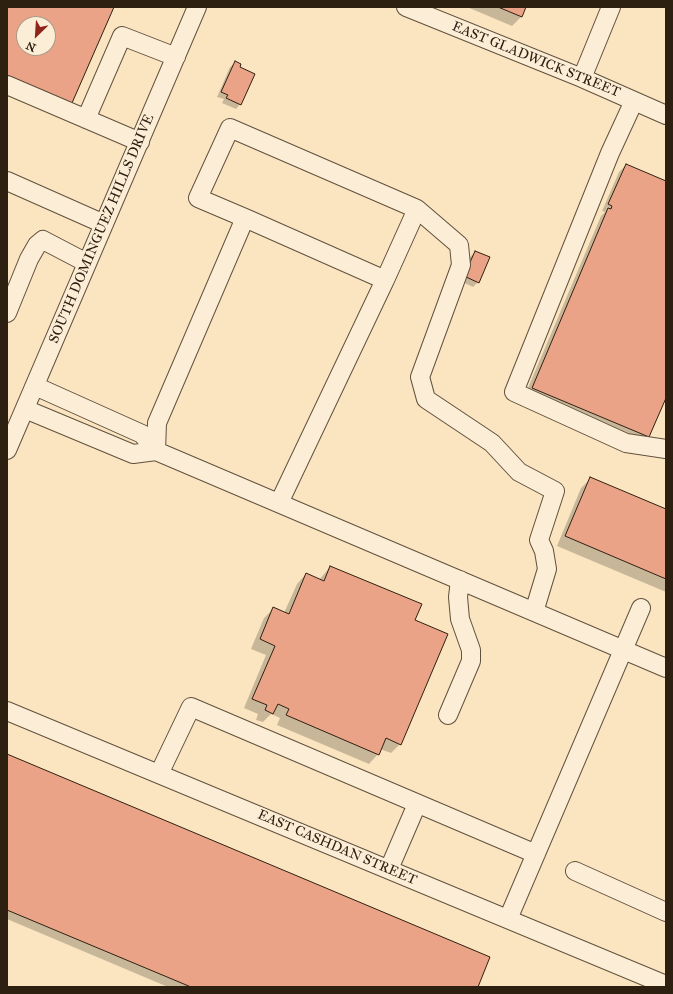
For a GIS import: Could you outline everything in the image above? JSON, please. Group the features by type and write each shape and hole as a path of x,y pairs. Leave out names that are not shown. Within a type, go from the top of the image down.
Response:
{"street":[{"name":"SOUTH DOMINGUEZ HILLS DRIVE","path":"7,450 197,7"},
{"name":"EAST GLADWICK STREET","path":"406,7 582,78 666,115"},
{"path":"582,78 611,7"},
{"path":"86,119 122,36 176,57"},
{"path":"7,85 140,142"},
{"path":"634,101 610,153 514,392 626,443 666,449"},
{"path":"385,280 198,198 230,128 417,209 459,245 461,265 420,377 426,399 492,443 519,472 555,492 540,540 544,551 547,569 534,612"},
{"path":"7,181 104,224"},
{"path":"279,503 385,280 417,209"},
{"path":"156,451 158,423 245,218"},
{"path":"7,313 29,259 37,245 43,240 87,263"},
{"path":"35,386 142,434 156,451 666,668"},
{"path":"25,409 133,454 156,451"},
{"path":"448,715 472,661 471,650 460,619 458,597 460,580"},
{"path":"508,919 641,608"},
{"path":"159,774 191,707 536,854"},
{"name":"EAST CASHDAN STREET","path":"7,711 666,985"},
{"path":"389,870 417,804"},
{"path":"575,871 666,912"}],"building":[{"path":"7,7 114,7 72,103 7,75"},
{"path":"498,7 526,7 522,17"},
{"path":"235,61 241,64 240,67 255,74 241,105 226,98 228,95 221,92"},
{"path":"626,164 666,181 666,398 649,437 532,388 608,208 611,209 612,206 608,204"},
{"path":"475,251 490,257 479,283 464,276"},
{"path":"590,477 666,509 666,579 565,536"},
{"path":"330,566 422,604 415,620 448,634 401,745 386,738 379,755 286,715 289,709 278,704 273,714 265,710 267,705 252,699 275,646 260,639 273,607 289,614 306,573 324,581"},
{"path":"7,754 490,957 478,987 191,987 7,910"}]}
